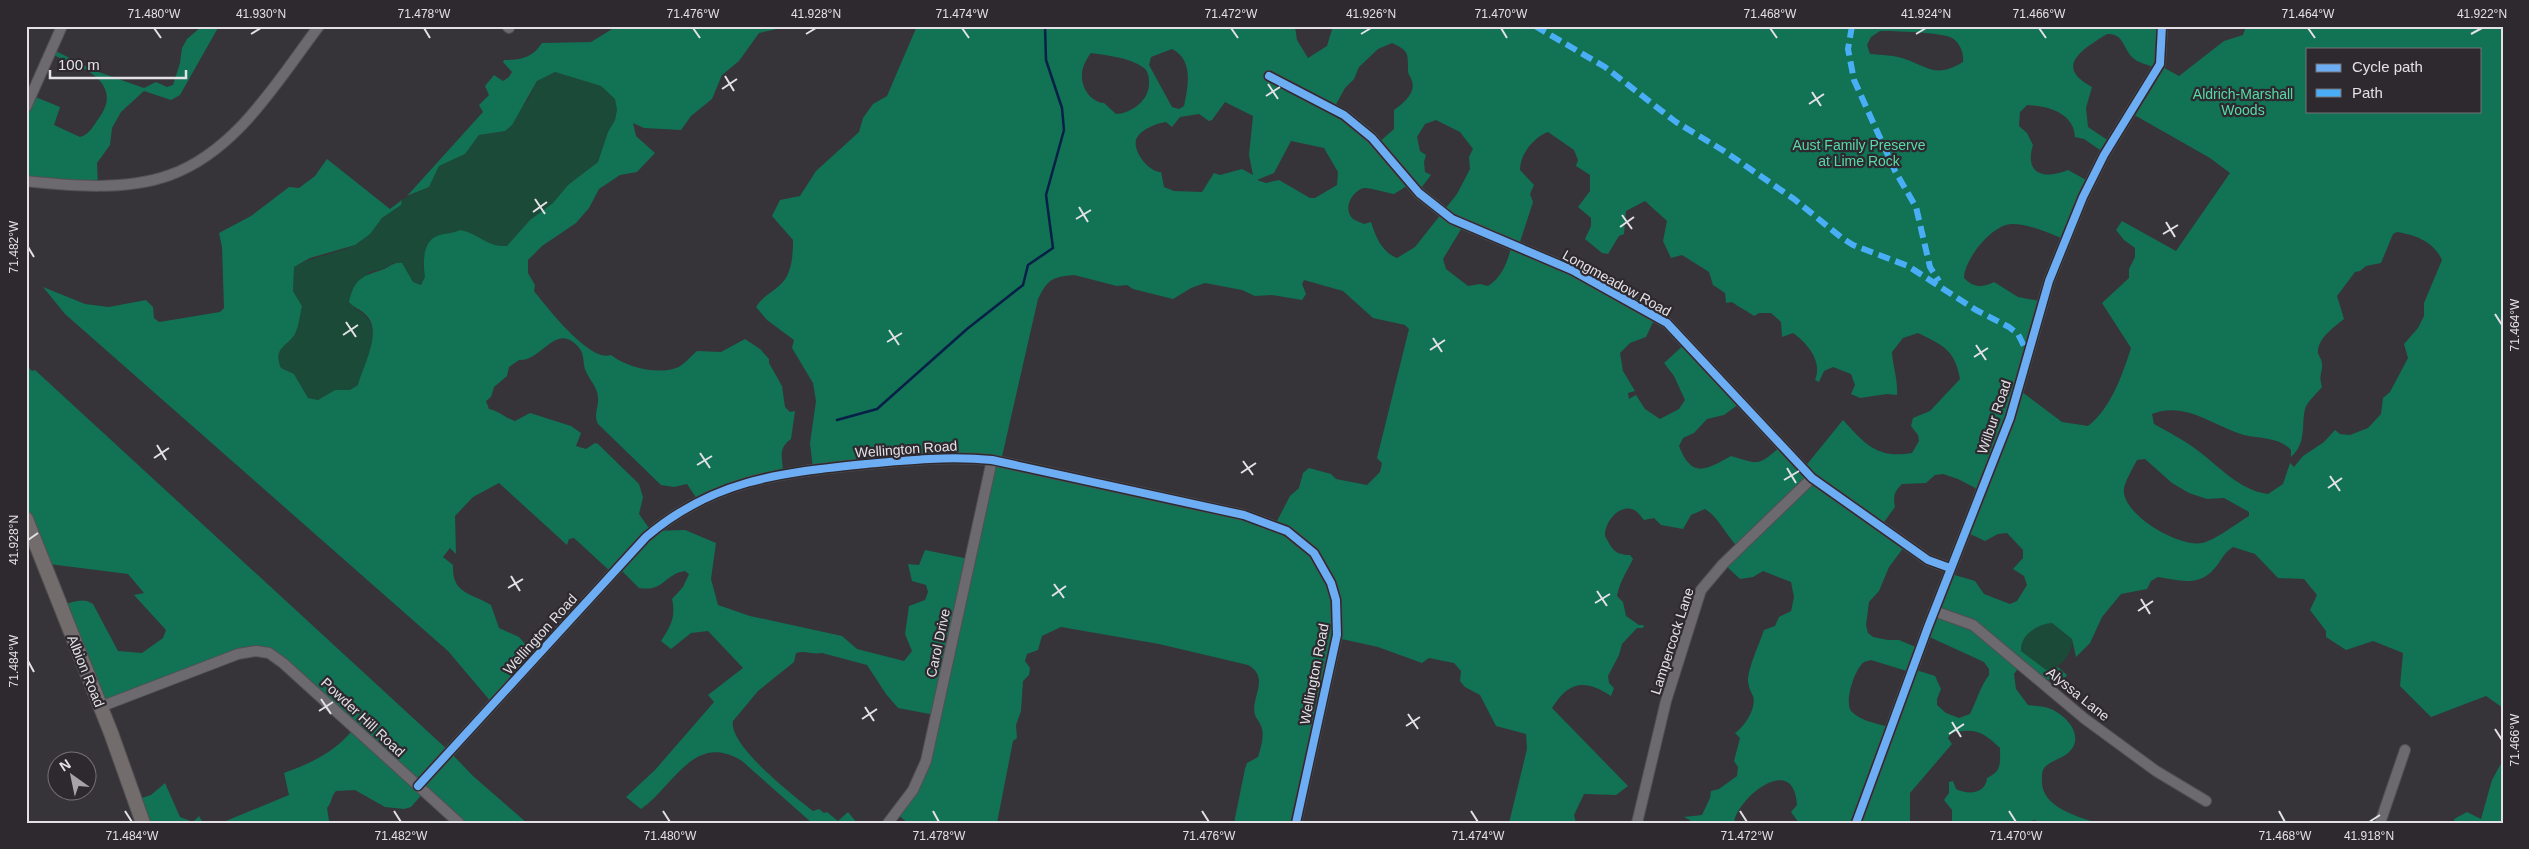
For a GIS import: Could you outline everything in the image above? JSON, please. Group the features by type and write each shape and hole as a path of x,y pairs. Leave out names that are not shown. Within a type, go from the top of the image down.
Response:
{"main road":[{"name":"Albion Road","path":"26,519 100,707 143,823"}],"street":[{"path":"26,107 62,26"},
{"path":"26,181 108,185 132,184 170,175 200,161 231,137 269,92 319,26"},
{"name":"Wilbur Road","path":"1856,823 1934,610 2010,418 2035,324 2066,238 2104,155 2160,64 2162,26"},
{"name":"Longmeadow Road","path":"1269,76 1344,115 1372,138 1419,193 1452,219 1572,270 1667,323 1812,478 1928,560 1950,568"},
{"name":"Wellington Road","path":"418,786 646,537 668,520 700,500 755,479 809,470 927,458 960,457 992,460 1244,515 1287,531 1314,553 1324,567 1336,600 1337,634 1296,823"},
{"name":"Carol Drive","path":"888,823 913,790 926,761 992,460"},
{"name":"Lampercock Lane","path":"1637,823 1666,701 1701,590 1723,564 1812,478"},
{"name":"Alyssa Lane","path":"1934,610 1973,625 2085,719 2156,771 2206,801"},
{"name":"Powder Hill Road","path":"100,707 238,654 256,650 269,653 304,681 459,823"},
{"path":"2380,823 2405,750"}],"green space":[{"path":"202,26 219,26 180,95 171,100 144,91 121,112 112,128 110,145 97,163 98,186 26,181 26,105 33,96 60,107 54,125 80,137 91,129 106,105 107,94 95,76 73,63 50,54 52,49 93,70 144,88 156,82 167,87 173,85 180,63 182,48 187,39"},
{"path":"617,26 778,26 777,29 759,33 739,61 722,75 712,99 691,116 681,130 644,128 633,123 636,136 655,153 637,172 620,175 599,189 589,208 576,223 542,246 528,260 528,273 535,285 534,291 569,332 592,350 602,355 611,355 625,363 642,369 660,371 676,368 697,351 721,352 745,339 760,349 769,359 769,363 782,386 785,407 790,412 795,411 791,439 782,450 783,474 697,499 687,484 674,487 661,485 598,424 596,417 598,397 585,369 583,355 573,342 566,339 559,339 533,356 519,360 509,367 507,376 494,387 491,397 486,401 489,409 515,421 530,413 571,426 581,433 576,446 586,449 595,443 598,444 639,484 643,497 639,514 651,531 685,530 716,543 711,579 718,605 750,616 842,636 857,649 904,661 912,651 905,634 909,606 925,600 928,592 926,585 912,581 908,564 919,565 925,550 969,559 990,461 813,469 810,443 816,401 813,383 792,348 794,340 767,320 756,307 784,281 791,264 793,240 772,216 780,200 800,196 816,171 859,132 863,118 873,104 887,96 917,26 1293,26 1295,27 1297,40 1308,58 1327,46 1333,26 2161,26 2159,65 2179,76 2224,41 2243,35 2246,26 2503,26 2503,708 2486,696 2431,717 2400,686 2403,653 2373,641 2346,650 2326,637 2326,631 2310,610 2317,595 2304,579 2278,578 2255,554 2233,547 2213,570 2201,579 2180,581 2158,577 2151,581 2147,589 2121,594 2102,617 2090,643 2076,657 2072,639 2052,623 2035,628 2023,640 2021,651 2046,670 2058,667 2067,675 2060,686 2030,670 2017,670 2014,674 2016,689 2028,705 2048,708 2057,712 2068,722 2075,734 2073,747 2068,753 2044,768 2042,775 2043,788 2053,803 2061,809 2097,823 2039,823 2035,820 2022,823 1952,823 1952,810 1944,800 1949,793 1949,782 1953,781 1956,789 1961,791 1976,792 1983,787 1987,778 1998,770 2000,763 2000,748 1983,734 1966,731 1951,733 1948,738 1952,744 1910,793 1910,823 1799,823 1791,812 1797,805 1794,789 1786,782 1776,781 1765,785 1744,802 1737,813 1734,823 1695,823 1684,817 1702,815 1710,798 1711,791 1719,789 1737,776 1738,767 1734,761 1740,738 1735,733 1746,722 1753,706 1753,696 1748,681 1751,666 1764,630 1775,626 1779,617 1791,611 1794,597 1791,582 1763,571 1753,577 1740,579 1723,563 1738,547 1710,512 1705,509 1691,515 1683,529 1661,525 1654,518 1644,520 1636,511 1625,509 1614,514 1610,519 1605,530 1605,536 1614,550 1621,554 1630,555 1633,559 1617,596 1623,602 1626,616 1639,625 1644,625 1643,628 1637,628 1622,644 1619,655 1608,676 1609,683 1614,688 1611,696 1593,687 1577,686 1564,693 1552,708 1628,786 1616,795 1584,794 1574,815 1576,823 1509,823 1527,749 1526,734 1496,726 1480,695 1465,687 1460,681 1461,671 1454,663 1429,658 1422,663 1378,647 1337,638 1295,823 1234,823 1247,763 1258,757 1262,741 1263,733 1254,709 1259,682 1255,670 1248,665 1159,644 1061,627 1042,636 1038,650 1027,654 1025,661 1030,668 1029,675 1023,681 1021,711 1016,725 1017,738 1013,741 997,823 908,823 898,815 914,786 935,715 898,708 886,694 867,665 822,653 803,652 796,653 794,662 758,691 733,721 734,731 751,756 813,811 819,809 824,813 827,812 838,821 848,812 857,823 812,823 742,761 725,754 711,753 698,757 686,765 641,809 626,797 655,770 714,702 708,695 743,668 708,631 691,633 671,649 661,641 672,621 672,599 683,587 689,574 685,571 673,575 654,587 648,589 639,588 618,567 611,572 574,538 569,539 567,545 499,483 473,497 455,516 456,554 450,548 443,557 453,565 453,575 459,587 463,591 491,605 499,628 519,637 535,655 492,703 448,651 65,314 43,287 85,304 109,307 146,300 153,307 154,318 159,322 220,312 224,308 222,247 219,233 251,216 289,187 299,188 315,176 327,159 390,209 402,200 401,205 382,218 370,234 355,245 310,258 294,267 293,291 302,306 295,334 282,348 278,356 281,368 294,374 308,398 318,400 335,390 350,390 358,385 370,348 373,329 363,312 349,302 354,287 360,279 395,264 402,263 413,282 421,285 425,277 424,260 429,243 437,236 460,230 493,244 507,246 530,220 553,203 568,185 598,162 608,132 615,120 617,110 615,99 601,86 555,72 537,81 512,125 505,131 479,135 465,154 439,166 429,187 407,196 483,112 479,105 489,95 485,86 494,75 503,81 509,77 512,72 503,62 504,60 526,57 534,52 542,43 591,42","holes":["1880,31 1928,33 1947,36 1955,40 1961,48 1963,62 1946,70 1933,70 1905,59 1888,55 1870,54 1867,45 1871,37","2107,34 2113,34 2120,39 2135,60 2156,68 2129,112 2210,158 2230,173 2176,251 2122,221 2116,230 2124,240 2135,248 2135,257 2129,269 2129,278 2102,303 2131,348 2115,391 2103,410 2088,426 2062,422 2018,389 2040,301 2018,297 1994,282 1978,286 1971,284 1964,278 1969,262 1980,244 1988,236 2004,226 2012,224 2039,229 2064,239 2088,181 2068,170 2044,174 2034,168 2031,163 2033,145 2027,133 2019,126 2020,112 2027,105 2043,107 2058,112 2070,122 2074,129 2075,137 2084,139 2103,152 2109,141 2088,127 2086,108 2092,87 2080,79 2074,72 2073,65 2076,58 2090,45","1392,43 1405,51 1408,60 1408,72 1413,85 1412,90 1405,101 1394,110 1394,129 1377,144 1334,108 1345,88 1354,79 1359,67 1378,49","1172,49 1179,54 1184,60 1188,74 1184,106 1179,109 1172,107 1149,65 1151,57","1091,53 1125,59 1144,68 1148,74 1149,88 1139,104 1128,111 1116,114 1104,103 1091,97 1085,89 1082,79 1082,71","1225,102 1253,116 1249,155 1253,175 1242,169 1220,175 1214,173 1202,192 1174,191 1164,187 1161,172 1152,169 1139,155 1136,145 1138,136 1153,125 1166,122 1172,127 1180,117 1199,114 1209,121 1212,120","1436,120 1460,132 1473,149 1469,157 1470,169 1457,194 1415,247 1397,258 1387,252 1380,244 1371,222 1364,224 1353,219 1348,206 1352,196 1364,188 1394,194 1410,184 1418,192 1431,175 1425,172 1424,162 1426,155 1420,151 1417,137 1425,124","1548,132 1574,150 1578,160 1576,166 1590,175 1590,191 1578,207 1591,218 1591,226 1585,239 1602,253 1608,254 1619,236 1624,234 1626,211 1645,201 1667,221 1663,241 1671,258 1682,255 1709,272 1713,285 1725,293 1726,303 1732,302 1754,316 1759,313 1771,313 1781,322 1782,337 1793,333 1812,353 1817,366 1815,380 1819,382 1824,371 1833,367 1851,374 1855,385 1851,394 1860,398 1887,394 1897,395 1892,352 1903,338 1918,333 1941,345 1955,361 1960,379 1930,411 1913,418 1911,426 1918,435 1919,441 1912,453 1890,454 1881,452 1865,443 1843,420 1804,468 1780,447 1767,458 1757,462 1731,456 1707,468 1695,468 1689,464 1679,446 1683,438 1694,433 1707,419 1724,415 1739,404 1687,342 1664,363 1674,376 1685,400 1679,409 1660,419 1645,409 1636,395 1629,399 1628,393 1635,391 1623,371 1620,353 1630,343 1646,337 1654,320 1519,245 1533,202 1530,194 1534,185 1520,170 1522,158 1538,138","1291,141 1324,148 1338,172 1337,185 1315,198 1310,198 1279,180 1266,183 1257,180 1274,173","1463,226 1512,244 1504,268 1498,278 1488,286 1480,284 1468,286 1446,269 1443,259","2397,232 2424,240 2434,248 2442,260 2424,303 2424,316 2418,328 2404,344 2408,358 2390,392 2383,398 2381,414 2368,428 2350,435 2340,434 2335,430 2324,442 2303,456 2294,467 2290,463 2283,484 2268,494 2258,492 2239,483 2192,446 2154,424 2152,414 2164,411 2188,413 2244,435 2281,443 2291,450 2291,457 2301,440 2306,406 2322,387 2320,379 2322,363 2318,348 2323,338 2344,319 2337,296 2355,272 2360,271 2366,266 2381,263 2393,234","1074,275 1117,286 1127,285 1133,289 1173,299 1191,288 1205,283 1242,290 1255,296 1272,295 1302,300 1306,294 1302,284 1304,280 1343,291 1373,318 1405,325 1409,329 1377,458 1382,463 1380,472 1367,485 1336,479 1331,474 1309,468 1303,473 1299,488 1290,496 1276,523 1001,461 1038,299 1048,283 1060,277","2145,459 2172,483 2189,493 2207,499 2224,498 2249,512 2249,516 2207,542 2192,543 2167,535 2141,518 2131,508 2125,498 2124,488 2137,460","1943,474 1958,479 1981,491 1966,532 1985,541 1998,534 2007,533 2023,550 2023,558 2013,569 2024,576 2027,585 2017,601 2010,604 1984,594 1975,581 1948,573 1925,635 1984,662 1989,669 1989,675 1970,714 1959,718 1946,713 1937,705 1941,689 1935,676 1913,669 1918,648 1899,640 1873,637 1868,633 1866,625 1869,602 1879,591 1889,567 1904,547 1879,529 1895,507 1895,494 1902,484 1926,483 1935,475","1871,660 1910,672 1888,727 1860,718 1850,708 1849,694 1857,671 1864,662"]},
{"path":"555,72 601,86 615,99 617,110 615,120 608,132 598,162 568,185 553,203 530,220 507,246 487,243 460,230 452,234 436,237 423,263 425,277 421,285 413,282 395,262 383,269 369,272 354,308 365,315 371,324 373,333 372,343 358,385 350,390 335,390 318,400 308,398 294,374 281,368 278,356 282,348 295,334 302,306 293,291 294,267 356,244 380,220 398,207 403,199 429,187 439,166 465,154 479,135 505,131 529,98 537,81"},
{"path":"26,365 32,371 35,370 450,752 473,776 527,823 458,823 424,792 411,807 404,809 385,807 355,790 336,791 327,808 329,821 325,823 221,823 289,795 284,773 321,756 345,739 352,731 280,661 252,650 104,704 63,605 82,600 93,604 118,651 142,653 163,638 166,630 134,595 144,593 128,574 49,564 26,521"},
{"path":"2052,623 2072,639 2072,645 2065,660 2057,667 2046,671 2021,651 2021,645 2030,631"},
{"path":"2503,760 2503,823 2455,823 2454,819 2467,812 2481,819 2492,780"},
{"path":"165,783 180,817 193,822 199,816 203,823 143,823 135,800 151,795"}],"waterway":[{"path":"837,420 877,409 967,329 1023,285 1028,265 1053,248 1046,195 1064,130 1062,108 1046,60 1045,26"}],"marked path":[{"path":"1535,26 1605,67 1676,122 1724,151 1794,199 1853,245 1908,266 1976,310 2009,327 2018,334 2027,352"},
{"path":"1852,26 1848,49 1854,80 1895,171 1916,207 1930,267 1939,281"}],"cycle path":[{"path":"1856,823 1928,627 2010,418 2049,281 2083,197 2104,155 2160,64 2162,26"},
{"path":"1269,76 1344,115 1372,138 1419,193 1452,219 1572,270 1667,323 1812,478 1928,560 1950,568"},
{"path":"418,786 646,537 671,518 697,502 750,482 805,471 913,460 944,458 976,459 992,460 1244,515 1287,531 1314,553 1331,583 1336,600 1337,635 1296,823"}],"park label":[{"name":"Aldrich-Marshall Woods","path":"2243,102"},
{"name":"Aust Family Preserve at Lime Rock","path":"1859,154"}]}
